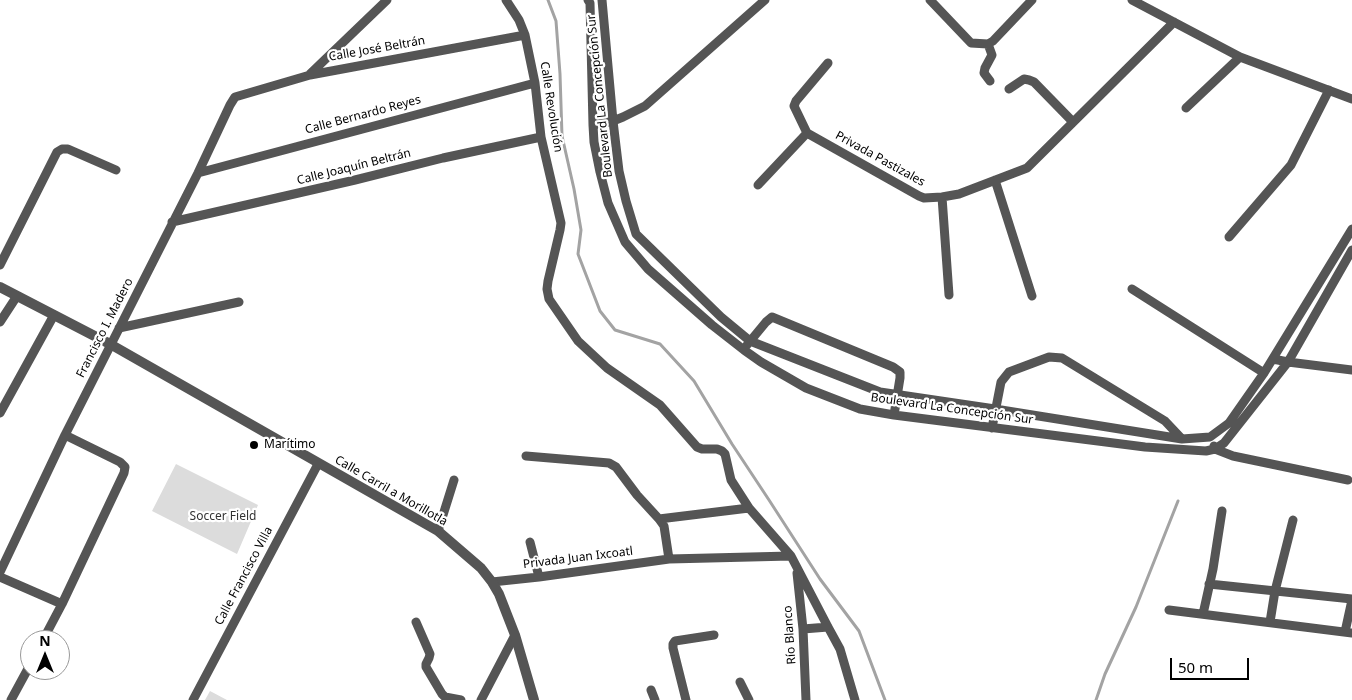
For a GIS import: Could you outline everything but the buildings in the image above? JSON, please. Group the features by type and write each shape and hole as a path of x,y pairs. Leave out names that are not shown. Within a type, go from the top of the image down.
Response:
{"street":[{"path":"310,75 387,0"},
{"name":"Calle Revolución","path":"506,0 519,20 525,35 535,83 541,138 561,223 548,281 547,289 550,299 578,341 607,368 660,404 697,447 717,449 725,454 731,480 749,508"},
{"name":"Boulevard La Concepción Sur","path":"602,0 619,171 636,234 721,317 750,341 880,392 897,396 995,409 1182,439 1210,437"},
{"path":"593,125 613,121 645,106 765,0"},
{"path":"930,0 971,43 988,44 1032,0"},
{"path":"1132,0 1240,57 1352,98"},
{"name":"Boulevard La Concepción Sur","path":"590,1 593,125 600,172 608,203 625,242 648,269 712,325 744,350 806,388 860,409 1145,447 1206,452 1215,449"},
{"name":"Privada Pastizales","path":"807,133 919,196 924,198 959,194 1027,168 1174,22"},
{"name":"Calle José Beltrán","path":"235,97 310,75 525,35"},
{"path":"988,44 992,55 984,72 990,81"},
{"path":"1186,108 1240,57"},
{"path":"758,185 807,133 794,106 828,63"},
{"path":"1010,89 1024,79 1034,82 1074,122"},
{"name":"Calle Bernardo Reyes","path":"198,173 535,83"},
{"path":"1229,237 1290,165 1329,90"},
{"name":"Francisco I. Madero","path":"0,572 64,436 235,97"},
{"name":"Calle Joaquín Beltrán","path":"172,222 443,158 541,138"},
{"path":"0,265 57,152 62,149 68,149 116,170"},
{"path":"995,180 1032,296"},
{"path":"942,197 949,295"},
{"path":"1348,480 1233,456 1215,449 1210,437 1229,423 1264,373 1352,229"},
{"path":"1215,449 1224,443 1288,362 1352,250"},
{"name":"Calle Carril a Morillotla","path":"0,287 110,344 438,531 481,568 499,594 515,635 534,700"},
{"path":"1132,289 1264,373"},
{"path":"0,322 17,296"},
{"path":"119,328 239,302"},
{"path":"0,413 54,315"},
{"path":"744,350 772,317 893,367 900,372 894,415"},
{"path":"992,428 1001,382 1009,372 1049,357 1062,358 1165,421 1182,439"},
{"path":"1274,358 1288,362 1352,370"},
{"path":"48,630 124,473 125,467 120,462 64,436"},
{"path":"526,456 609,463 616,467 664,526 668,559"},
{"name":"Calle Francisco Villa","path":"192,700 318,464"},
{"path":"438,531 454,480"},
{"path":"659,519 749,508 791,556 840,649 855,700"},
{"path":"1202,614 1213,569 1222,511"},
{"path":"1270,622 1275,591 1292,520"},
{"path":"530,542 539,577"},
{"name":"Privada Juan Ixcoatl","path":"492,582 668,559 791,556"},
{"name":"Río Blanco","path":"796,567 803,630 806,700"},
{"path":"0,577 62,604"},
{"path":"1169,610 1348,632 1352,600 1209,584"},
{"path":"416,622 430,654 426,667 442,694 461,700"},
{"path":"803,630 828,626"},
{"path":"481,700 515,635"},
{"path":"686,700 673,644 675,641 714,635"},
{"path":"11,700 22,680"},
{"path":"740,682 749,700"},
{"path":"652,690 655,700"}],"green space":[{"name":"Soccer Field","path":"176,464 258,505 237,554 152,511"},
{"path":"210,691 227,700 205,700"}],"waterway":[{"path":"548,0 556,21 562,136 581,230 578,254 600,311 615,330 660,344 694,381 732,444 820,579 859,631 885,700"},
{"path":"1096,700 1105,674 1136,607 1178,501"}],"place":[{"name":"Marítimo","path":"254,445"}]}
